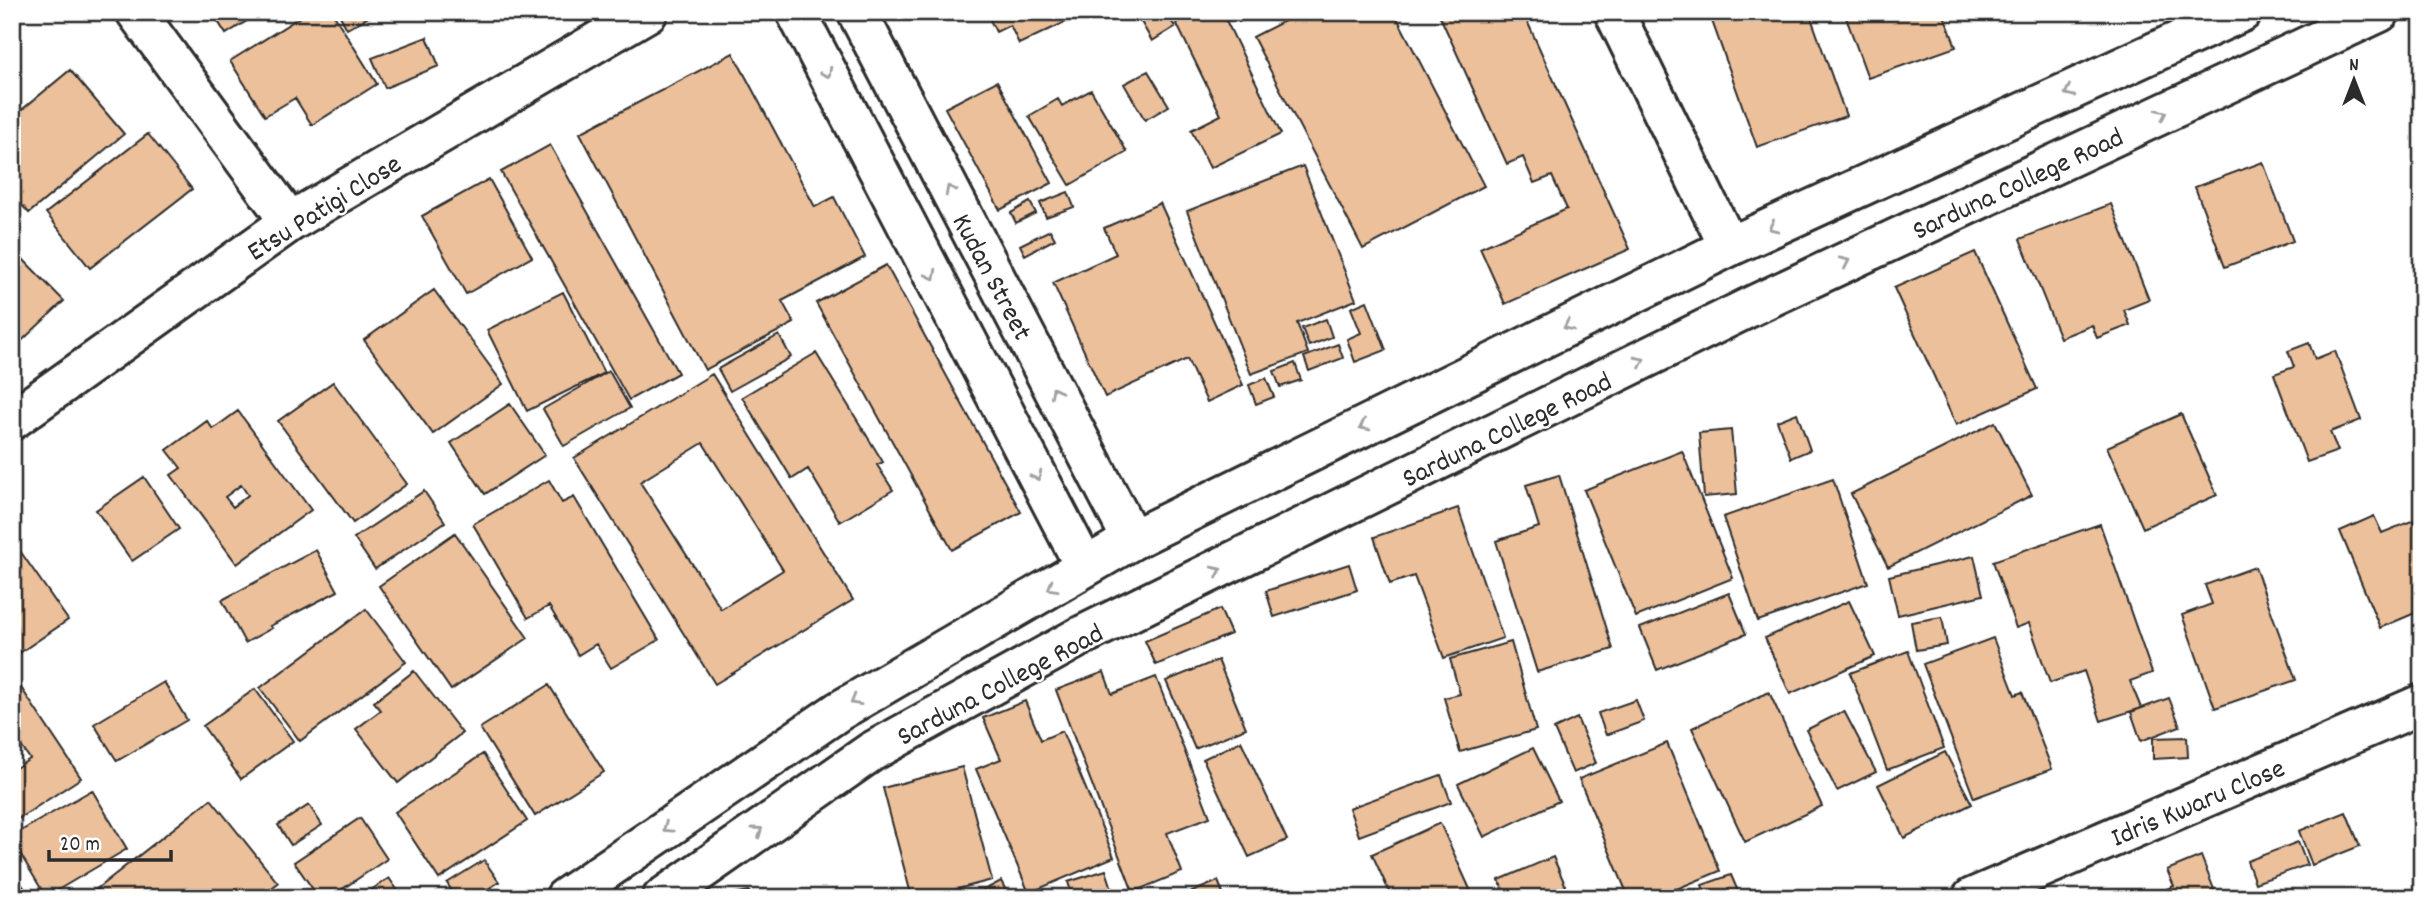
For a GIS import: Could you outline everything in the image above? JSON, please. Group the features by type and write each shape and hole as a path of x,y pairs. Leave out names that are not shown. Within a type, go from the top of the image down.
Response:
{"street":[{"path":"136,12 290,222"},
{"name":"Etsu Patigi Close","path":"12,420 290,222 648,12"},
{"path":"796,12 1085,568"},
{"name":"Kudan Street","path":"857,12 1132,540"},
{"path":"1614,12 1729,247"},
{"name":"Sarduna College Road","path":"565,898 839,711 1132,540 1729,247 2242,12"},
{"name":"Sarduna College Road","path":"662,898 871,752 1081,636 1758,303 2380,12"},
{"name":"Idris Kwaru Close","path":"1972,898 2422,704"}],"building":[{"path":"212,12 261,12 226,34"},
{"path":"308,12 332,12 377,84 312,125 295,98 265,116 230,61"},
{"path":"338,12 371,12 372,15 347,29"},
{"path":"986,12 1087,12 1019,44 1010,25 996,32"},
{"path":"1153,12 1166,12 1175,27 1152,41 1140,20"},
{"path":"1171,12 1222,12 1281,134 1210,168 1191,130 1221,115"},
{"path":"1233,12 1257,12 1239,22"},
{"path":"1302,12 1394,12 1484,186 1363,249 1253,37"},
{"path":"1438,12 1523,12 1630,249 1505,304 1480,248 1567,209 1552,176 1534,183 1523,157 1507,164"},
{"path":"1728,12 1809,12 1846,116 1757,147 1711,18"},
{"path":"1844,12 1943,12 1956,47 1868,78"},
{"path":"427,37 439,66 385,88 372,58"},
{"path":"733,53 815,207 834,197 865,257 782,301 794,323 705,370 580,133"},
{"path":"70,70 124,134 29,213 12,194 12,118"},
{"path":"1148,71 1169,106 1145,120 1124,84"},
{"path":"997,81 1052,183 1000,210 945,108"},
{"path":"1091,90 1127,152 1070,185 1029,116 1058,99 1062,106"},
{"path":"148,134 192,189 90,268 46,213"},
{"path":"550,145 678,373 629,400 501,172"},
{"path":"2263,162 2293,241 2225,267 2195,187"},
{"path":"1303,166 1356,300 1297,323 1308,353 1251,374 1187,211"},
{"path":"489,179 532,257 466,294 422,216"},
{"path":"1068,192 1074,207 1046,217 1040,203"},
{"path":"1030,202 1036,213 1016,223 1011,213"},
{"path":"1160,203 1243,385 1207,402 1187,359 1105,397 1053,283 1116,254 1104,228"},
{"path":"2111,204 2149,300 2124,310 2130,325 2097,338 2092,325 2060,338 2020,239"},
{"path":"1050,230 1055,239 1025,255 1020,245"},
{"path":"14,250 64,301 12,350 12,251"},
{"path":"1975,252 2037,389 1956,425 1894,288"},
{"path":"886,265 1021,512 952,550 816,303"},
{"path":"434,290 503,384 433,434 364,340"},
{"path":"563,292 604,373 527,411 487,330"},
{"path":"1367,301 1386,350 1355,362 1347,339 1361,333 1351,308"},
{"path":"1326,319 1332,337 1309,346 1302,328"},
{"path":"779,335 791,357 730,391 718,369"},
{"path":"2309,343 2315,359 2335,351 2361,420 2330,432 2338,451 2307,462 2274,374 2294,367 2288,351"},
{"path":"1338,344 1343,358 1309,371 1304,357"},
{"path":"816,353 883,462 877,465 893,490 840,522 808,469 792,479 742,397"},
{"path":"1295,363 1301,380 1280,387 1274,371"},
{"path":"609,371 630,408 564,446 543,409"},
{"path":"712,374 853,600 715,684 574,458","holes":["703,443 783,570 721,609 640,482"]},
{"path":"1266,378 1274,397 1256,404 1249,385"},
{"path":"333,382 407,484 353,523 278,421"},
{"path":"510,404 545,455 485,494 451,443"},
{"path":"238,411 311,510 237,564 171,475 181,468 167,450 207,421 213,429","holes":["241,485 248,495 233,507 225,497"]},
{"path":"1797,413 1810,450 1791,458 1777,421"},
{"path":"2181,414 2217,495 2143,528 2107,447"},
{"path":"1995,422 2032,495 1888,567 1851,494"},
{"path":"1731,430 1737,494 1704,497 1699,433"},
{"path":"1682,451 1733,578 1636,617 1584,490"},
{"path":"1559,475 1613,649 1537,672 1496,541 1539,527 1526,485"},
{"path":"144,477 179,529 132,561 96,510"},
{"path":"1833,479 1868,583 1758,621 1723,517"},
{"path":"549,480 562,503 574,497 659,640 611,668 596,644 578,655 549,606 528,618 473,524"},
{"path":"424,491 445,522 375,569 354,538"},
{"path":"1458,508 1503,638 1444,658 1414,576 1390,584 1374,537"},
{"path":"2374,516 2382,533 2414,520 2422,539 2422,610 2380,628 2340,531"},
{"path":"2100,524 2152,673 2130,681 2141,708 2101,721 2084,671 2050,683 2029,623 2016,628 1993,561"},
{"path":"455,533 528,638 451,690 379,586"},
{"path":"18,548 68,620 12,658 12,551"},
{"path":"316,550 338,591 270,626 272,628 245,643 222,600"},
{"path":"1974,556 1983,595 1898,615 1889,576"},
{"path":"1349,564 1357,590 1274,617 1266,591"},
{"path":"2255,567 2296,680 2215,708 2182,615 2212,604 2205,585"},
{"path":"1729,593 1746,634 1657,670 1640,628"},
{"path":"1849,601 1875,656 1790,694 1765,638"},
{"path":"366,609 406,662 300,741 260,688"},
{"path":"1220,609 1231,634 1156,665 1145,641"},
{"path":"1942,617 1947,645 1916,650 1911,622"},
{"path":"1993,638 2015,695 2022,692 2052,769 1974,798 1923,664"},
{"path":"1511,642 1536,730 1460,752 1444,698 1460,694 1450,659"},
{"path":"1908,651 1944,748 1887,770 1850,673"},
{"path":"1218,660 1246,728 1195,749 1166,681"},
{"path":"414,671 462,733 398,783 356,729 381,710 374,702"},
{"path":"1104,672 1112,694 1156,677 1210,817 1167,833 1182,872 1133,892 1056,690"},
{"path":"12,674 81,778 12,823 12,766 14,769 30,759 12,733"},
{"path":"164,682 187,720 117,761 94,724"},
{"path":"549,685 604,772 535,816 480,728"},
{"path":"255,689 293,741 241,779 203,726"},
{"path":"1769,692 1822,806 1745,842 1692,728"},
{"path":"2169,698 2180,726 2141,741 2131,712"},
{"path":"1636,700 1644,721 1606,735 1598,713"},
{"path":"1025,701 1041,740 1062,731 1114,857 1029,893 976,769 1001,759 983,718"},
{"path":"1844,711 1876,772 1837,791 1806,730"},
{"path":"1577,718 1596,763 1573,773 1554,729"},
{"path":"2187,737 2188,757 2153,759 2153,738"},
{"path":"1241,741 1287,840 1249,857 1203,759"},
{"path":"1667,743 1720,871 1655,898 1629,898 1579,779"},
{"path":"1533,748 1559,801 1484,837 1458,784"},
{"path":"1945,752 1972,804 1904,838 1878,785"},
{"path":"483,754 527,821 439,879 395,812"},
{"path":"962,767 992,880 923,898 912,898 883,788"},
{"path":"1441,775 1451,802 1359,836 1349,808"},
{"path":"92,790 127,849 46,897 12,836"},
{"path":"211,799 278,883 259,898 85,898"},
{"path":"309,805 322,825 291,845 278,825"},
{"path":"2346,812 2360,846 2312,865 2299,831"},
{"path":"360,818 387,859 329,898 319,898 294,862"},
{"path":"1440,823 1474,898 1392,898 1372,854"},
{"path":"2298,842 2307,865 2255,883 2247,861"},
{"path":"2201,856 2217,897 2145,898 2174,886 2167,870"},
{"path":"1553,857 1571,898 1507,898 1499,880"},
{"path":"484,860 499,882 474,898 456,898 447,883"},
{"path":"12,870 31,898 12,898"},
{"path":"1106,870 1115,898 1073,898 1068,882"},
{"path":"1731,875 1740,896 1707,898 1702,885"},
{"path":"389,878 403,898 359,898"},
{"path":"1001,881 1010,898 969,898"},
{"path":"1218,881 1225,898 1178,898"},
{"path":"749,891 751,898 723,896"}]}
